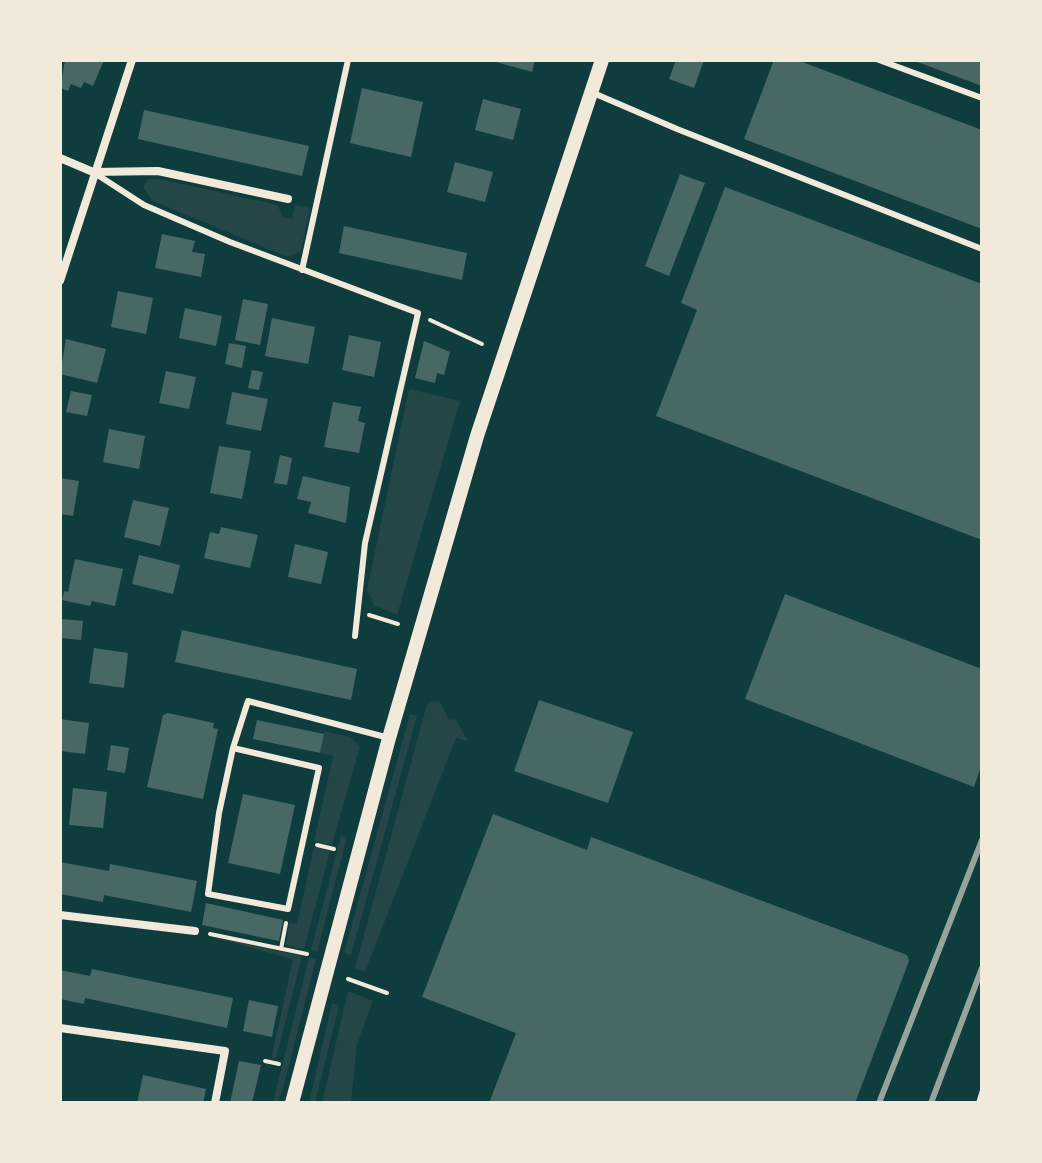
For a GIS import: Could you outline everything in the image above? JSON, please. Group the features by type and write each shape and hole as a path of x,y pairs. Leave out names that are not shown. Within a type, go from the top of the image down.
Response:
{"street":[{"path":"60,281 132,60"},
{"path":"292,1103 389,738 505,348 602,60"},
{"path":"60,158 93,172 158,171 288,199"},
{"path":"60,915 195,931"},
{"path":"60,1028 225,1051 215,1103"}],"lane":[{"path":"302,270 348,60"},
{"path":"879,60 982,98"},
{"path":"591,92 982,249"},
{"path":"93,172 144,205 302,270 418,313 365,543 355,636"},
{"path":"233,748 319,768 288,909 208,894 219,813 233,748 248,701 389,738"}],"path":[{"path":"418,313 444,329 482,344"},
{"path":"356,611 398,624"},
{"path":"281,949 288,909"},
{"path":"195,931 307,954"},
{"path":"348,979 387,993"},
{"path":"265,1061 279,1064"},
{"path":"978,1103 982,1090"}],"shaded area":[{"path":"148,179 278,205 282,217 292,219 295,205 310,208 301,251 288,257 153,201 143,187"},
{"path":"409,389 460,401 397,615 374,605 367,590"},
{"path":"440,702 449,720 455,719 468,741 456,738 365,972 355,968 427,704"},
{"path":"410,714 417,716 351,955 344,953"},
{"path":"324,731 349,737 360,746 332,845 314,841 333,756 320,753"},
{"path":"341,836 347,837 317,952 311,950"},
{"path":"314,847 330,851 304,949 286,945 289,923 297,924"},
{"path":"208,936 302,956 276,1059 272,1058 273,1051 293,959"},
{"path":"309,957 316,959 285,1081 278,1103 273,1103"},
{"path":"348,991 373,1001 357,1044 351,1103 322,1103"},
{"path":"332,1003 339,1005 315,1103 309,1103"}],"building":[{"path":"65,60 104,60 93,86 84,82 81,88 71,84 68,91 60,88"},
{"path":"489,60 535,60 532,72"},
{"path":"676,60 704,60 694,88 669,79"},
{"path":"774,60 797,60 982,130 982,229 744,139"},
{"path":"912,60 982,60 982,86"},
{"path":"362,88 423,102 411,157 350,143"},
{"path":"483,99 521,109 513,140 475,130"},
{"path":"144,110 309,146 302,176 138,139"},
{"path":"455,162 493,172 485,202 447,192"},
{"path":"680,174 705,183 669,276 645,266"},
{"path":"725,187 982,284 982,540 656,416 697,310 681,303"},
{"path":"344,226 467,253 462,280 339,253"},
{"path":"162,234 195,241 192,252 205,254 201,277 155,268"},
{"path":"118,291 153,298 146,334 111,327"},
{"path":"243,299 268,304 260,345 235,340"},
{"path":"185,308 222,316 216,346 179,338"},
{"path":"272,318 315,327 308,364 265,356"},
{"path":"349,335 381,342 374,377 342,370"},
{"path":"66,339 106,349 97,383 60,374"},
{"path":"424,341 450,352 444,375 437,373 435,383 415,378"},
{"path":"229,343 246,346 242,368 225,364"},
{"path":"252,370 263,372 259,390 248,388"},
{"path":"166,371 196,377 189,409 159,403"},
{"path":"71,391 92,395 87,416 66,412"},
{"path":"232,392 268,399 261,431 226,424"},
{"path":"333,402 361,407 358,421 365,423 359,453 324,447"},
{"path":"109,429 145,436 139,469 103,462"},
{"path":"219,446 251,451 242,499 210,493"},
{"path":"280,455 292,458 287,485 274,483"},
{"path":"303,476 350,487 346,523 308,513 311,502 297,499"},
{"path":"60,478 79,481 73,516 60,514"},
{"path":"133,500 169,508 160,546 124,537"},
{"path":"221,527 258,535 250,568 204,558 210,532 219,534"},
{"path":"295,544 328,552 321,584 288,577"},
{"path":"139,555 180,565 173,594 132,584"},
{"path":"75,559 123,569 115,606 92,601 90,606 62,600 64,591 68,592"},
{"path":"785,594 982,669 982,764 974,787 745,699"},
{"path":"62,619 83,621 81,640 60,638"},
{"path":"182,630 357,669 351,700 175,662"},
{"path":"94,648 128,653 124,688 89,683"},
{"path":"539,700 633,732 608,803 514,771"},
{"path":"168,713 214,723 213,728 218,729 203,799 147,787 163,715"},
{"path":"60,719 89,723 85,754 60,751"},
{"path":"257,720 324,734 320,753 253,739"},
{"path":"111,745 129,748 125,773 107,770"},
{"path":"73,788 107,792 103,828 69,825"},
{"path":"243,794 295,805 280,874 228,863"},
{"path":"493,814 587,850 591,837 907,955 909,961 855,1103 489,1103 516,1033 422,997"},
{"path":"60,862 109,871 110,864 197,881 191,912 104,895 103,902 60,894"},
{"path":"206,903 283,920 279,941 202,925"},
{"path":"92,969 233,998 227,1028 85,998 84,1004 60,999 60,970 90,976"},
{"path":"249,1000 278,1006 272,1037 243,1031"},
{"path":"239,1061 261,1065 252,1103 230,1103"},
{"path":"143,1075 206,1089 203,1103 137,1103"}],"railway":[{"path":"879,1103 982,840"},
{"path":"931,1103 982,968"}]}
